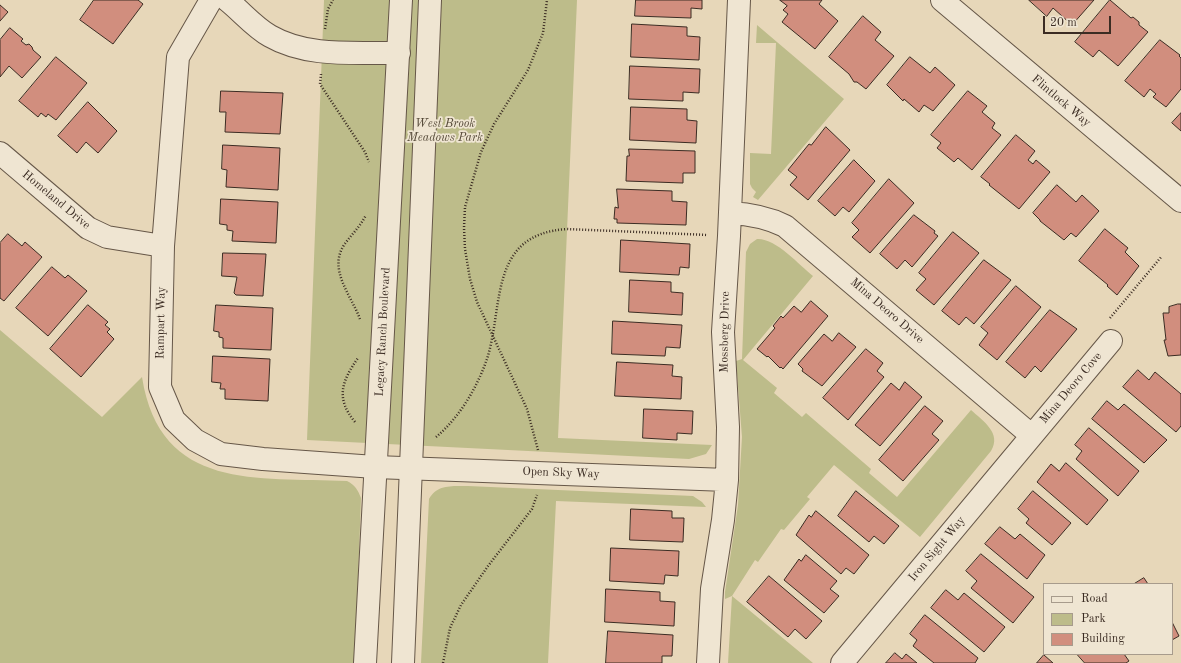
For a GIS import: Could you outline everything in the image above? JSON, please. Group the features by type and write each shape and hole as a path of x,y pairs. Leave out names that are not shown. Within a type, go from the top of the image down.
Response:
{"street":[{"name":"Rampart Way","path":"211,0 178,57 163,246 160,387 174,420 195,440 221,454 263,459 394,468"},
{"path":"228,0 269,36 302,48 324,52 398,53"},
{"name":"Legacy Ranch Boulevard","path":"401,0 398,53 394,468 403,663"},
{"name":"Legacy Ranch Boulevard","path":"365,663 394,468 430,0"},
{"name":"Mossberg Drive","path":"708,663 712,589 723,520 727,480 728,427 722,332 729,236 739,0"},
{"name":"Flintlock Way","path":"942,0 1181,201"},
{"name":"Homeland Drive","path":"0,153 88,228 107,237 163,246"},
{"name":"Mina Deoro Drive","path":"730,213 752,214 772,219 795,234 1031,435"},
{"name":"Mina Deoro Cove","path":"1031,435 1109,331"},
{"name":"Iron Sight Way","path":"842,663 1031,435"},
{"name":"Open Sky Way","path":"394,468 727,480"}],"path":[{"path":"325,20 328,8 334,0"},
{"path":"538,448 527,409 491,334 477,302 470,280 465,249 465,207 481,152 494,124 528,70 536,51 543,33 547,0"},
{"path":"320,77 320,84 365,152 370,166"},
{"path":"363,325 340,276 337,265 339,255 345,244 353,235 368,211"},
{"path":"433,438 450,423 469,397 487,358 504,273 520,247 540,234 551,230 567,229 729,236"},
{"path":"1109,331 1162,256"},
{"path":"357,424 345,407 342,396 345,379 360,357"},
{"path":"444,663 450,628 461,605 488,566 532,509 537,494"}],"green space":[{"name":"West Brook Meadows Park","path":"324,0 577,0 558,438 712,445 706,454 689,459 307,440"},
{"path":"757,25 844,99 758,200 753,197 756,192 750,184 750,153 771,154 776,43 756,43"},
{"path":"757,239 764,240 779,247 813,276 743,360 777,388 774,393 802,417 806,413 871,469 869,473 897,497 971,410 990,428 993,433 994,445 991,451 920,537 834,465 807,497 810,499 784,530 781,529 758,562 755,560 732,596 725,599 738,505 742,437 736,361 742,359 746,252 750,244"},
{"path":"0,330 102,417 142,377 152,414 169,441 191,459 218,471 248,477 347,481 354,486 361,498 355,663 0,663"},
{"path":"451,486 693,496 702,502 706,507 556,501 548,663 421,663 429,499 432,494 441,488"},
{"path":"732,596 813,663 728,663"}],"building":[{"path":"94,0 138,0 143,4 113,44 80,20"},
{"path":"636,0 702,0 702,9 691,8 691,18 635,16"},
{"path":"780,0 822,0 819,4 838,21 815,49 782,22 788,14 783,10 787,6"},
{"path":"1029,0 1094,0 1072,25 1053,8 1047,16"},
{"path":"1110,0 1131,18 1133,17 1139,22 1139,25 1148,32 1118,66 1099,50 1093,57 1075,42"},
{"path":"0,5 8,12 0,21"},
{"path":"863,16 881,32 875,40 894,56 866,89 857,82 854,82 849,74 829,57"},
{"path":"632,24 687,27 687,36 700,37 699,60 631,57"},
{"path":"10,28 23,39 21,41 26,45 29,44 41,57 22,78 9,66 0,77 0,40"},
{"path":"1160,40 1180,55 1179,56 1181,58 1181,89 1166,107 1153,97 1156,94 1150,89 1144,97 1125,81"},
{"path":"56,57 87,83 56,120 48,114 46,117 41,113 38,117 19,101"},
{"path":"910,57 930,73 935,67 955,85 933,111 924,105 919,112 904,99 903,101 887,85"},
{"path":"630,66 700,69 699,93 683,92 683,101 629,99"},
{"path":"221,91 283,93 280,134 225,132 226,112 220,112"},
{"path":"968,91 987,106 982,112 995,123 992,128 1001,135 972,170 958,158 954,162 937,148 941,143 931,135"},
{"path":"88,102 117,131 98,153 86,142 77,153 58,136"},
{"path":"631,107 687,109 687,120 697,121 696,143 630,140"},
{"path":"1181,113 1181,131 1172,123"},
{"path":"826,127 850,150 808,200 790,185 797,177 788,170 809,144 811,145"},
{"path":"1016,135 1035,151 1028,160 1033,164 1036,160 1050,172 1019,209 981,177"},
{"path":"223,145 280,148 278,190 226,187 227,170 222,169"},
{"path":"629,149 695,151 695,173 683,173 683,183 626,181 627,156 629,156"},
{"path":"854,160 875,181 849,212 843,207 835,216 818,201"},
{"path":"889,179 914,203 870,253 852,237 859,230 852,223"},
{"path":"1057,185 1076,202 1082,195 1099,211 1076,237 1071,233 1064,240 1040,221 1033,213"},
{"path":"617,189 672,191 672,201 687,202 686,225 617,223 617,219 614,219 615,207 618,208"},
{"path":"221,199 278,202 276,243 232,241 233,231 227,230 227,225 220,224"},
{"path":"914,215 935,231 934,233 938,236 912,267 905,260 897,269 880,254"},
{"path":"1105,229 1128,248 1125,252 1139,266 1117,295 1107,286 1108,285 1079,261"},
{"path":"953,232 979,253 934,305 916,290 926,279 919,273"},
{"path":"8,234 22,246 25,242 42,257 4,301 0,298 0,243"},
{"path":"621,240 690,244 689,268 680,267 679,275 620,272"},
{"path":"223,253 266,254 263,296 236,295 234,293 237,277 222,276"},
{"path":"984,260 1011,280 974,324 966,317 959,325 942,311"},
{"path":"52,267 65,278 68,275 87,291 48,336 16,308"},
{"path":"630,280 671,282 671,292 683,293 682,315 629,312"},
{"path":"1016,286 1041,307 997,360 979,345 988,333 981,327"},
{"path":"811,301 828,316 783,369 781,367 780,368 768,356 767,357 757,349 775,328 773,326 781,316 783,318 794,306 801,312"},
{"path":"1181,304 1181,355 1168,356 1164,340 1166,340 1163,313 1169,313 1169,307"},
{"path":"88,305 108,322 105,325 110,329 107,332 114,339 81,377 50,349"},
{"path":"216,305 273,308 271,350 223,348 223,338 219,337 219,332 214,331"},
{"path":"1050,310 1077,329 1041,372 1035,366 1025,378 1006,362"},
{"path":"613,321 682,325 680,348 666,347 665,356 612,354"},
{"path":"839,333 856,347 822,386 802,371 803,369 798,364 824,334 832,341"},
{"path":"866,349 883,363 877,371 884,377 848,420 823,398"},
{"path":"213,356 270,359 268,401 225,399 225,389 220,389 221,383 212,382"},
{"path":"617,362 673,365 672,376 682,377 681,399 615,396"},
{"path":"1138,370 1149,380 1155,372 1181,394 1181,426 1176,432 1123,387"},
{"path":"905,382 922,397 880,446 855,425 891,383 899,390"},
{"path":"1107,401 1118,410 1124,404 1167,440 1144,463 1092,419"},
{"path":"925,406 943,421 932,434 939,440 903,481 879,460"},
{"path":"644,409 693,411 692,434 677,433 677,440 643,438"},
{"path":"1089,428 1139,471 1118,496 1076,459 1082,451 1075,445"},
{"path":"1066,463 1108,500 1087,525 1037,482 1051,464 1059,471"},
{"path":"856,491 899,526 884,544 874,536 869,542 838,516"},
{"path":"1033,491 1071,523 1052,545 1026,523 1029,519 1018,509"},
{"path":"631,509 672,511 672,518 684,518 683,542 630,540"},
{"path":"816,511 869,555 854,574 846,568 841,574 796,535 809,515 811,517"},
{"path":"1000,527 1015,539 1020,534 1045,555 1027,579 985,544"},
{"path":"611,548 679,551 678,576 665,575 664,584 610,581"},
{"path":"981,554 1034,597 1013,623 971,588 977,581 966,571"},
{"path":"806,555 837,581 830,589 839,596 824,613 784,580 799,559 801,561"},
{"path":"769,576 822,621 806,639 795,629 788,637 747,602"},
{"path":"1144,578 1147,583 1136,583"},
{"path":"606,589 660,592 660,601 675,602 674,626 605,622"},
{"path":"946,590 958,600 964,593 1005,627 984,652 931,608"},
{"path":"925,615 978,658 975,663 934,663 913,646 917,640 910,634"},
{"path":"1173,624 1179,636 1173,639"},
{"path":"608,631 673,635 672,656 662,656 662,663 606,663"},
{"path":"895,653 902,659 906,654 917,663 886,663"},
{"path":"1044,655 1053,663 1037,663"},
{"path":"1078,655 1125,655 1129,661 1126,663 1085,663"}]}
